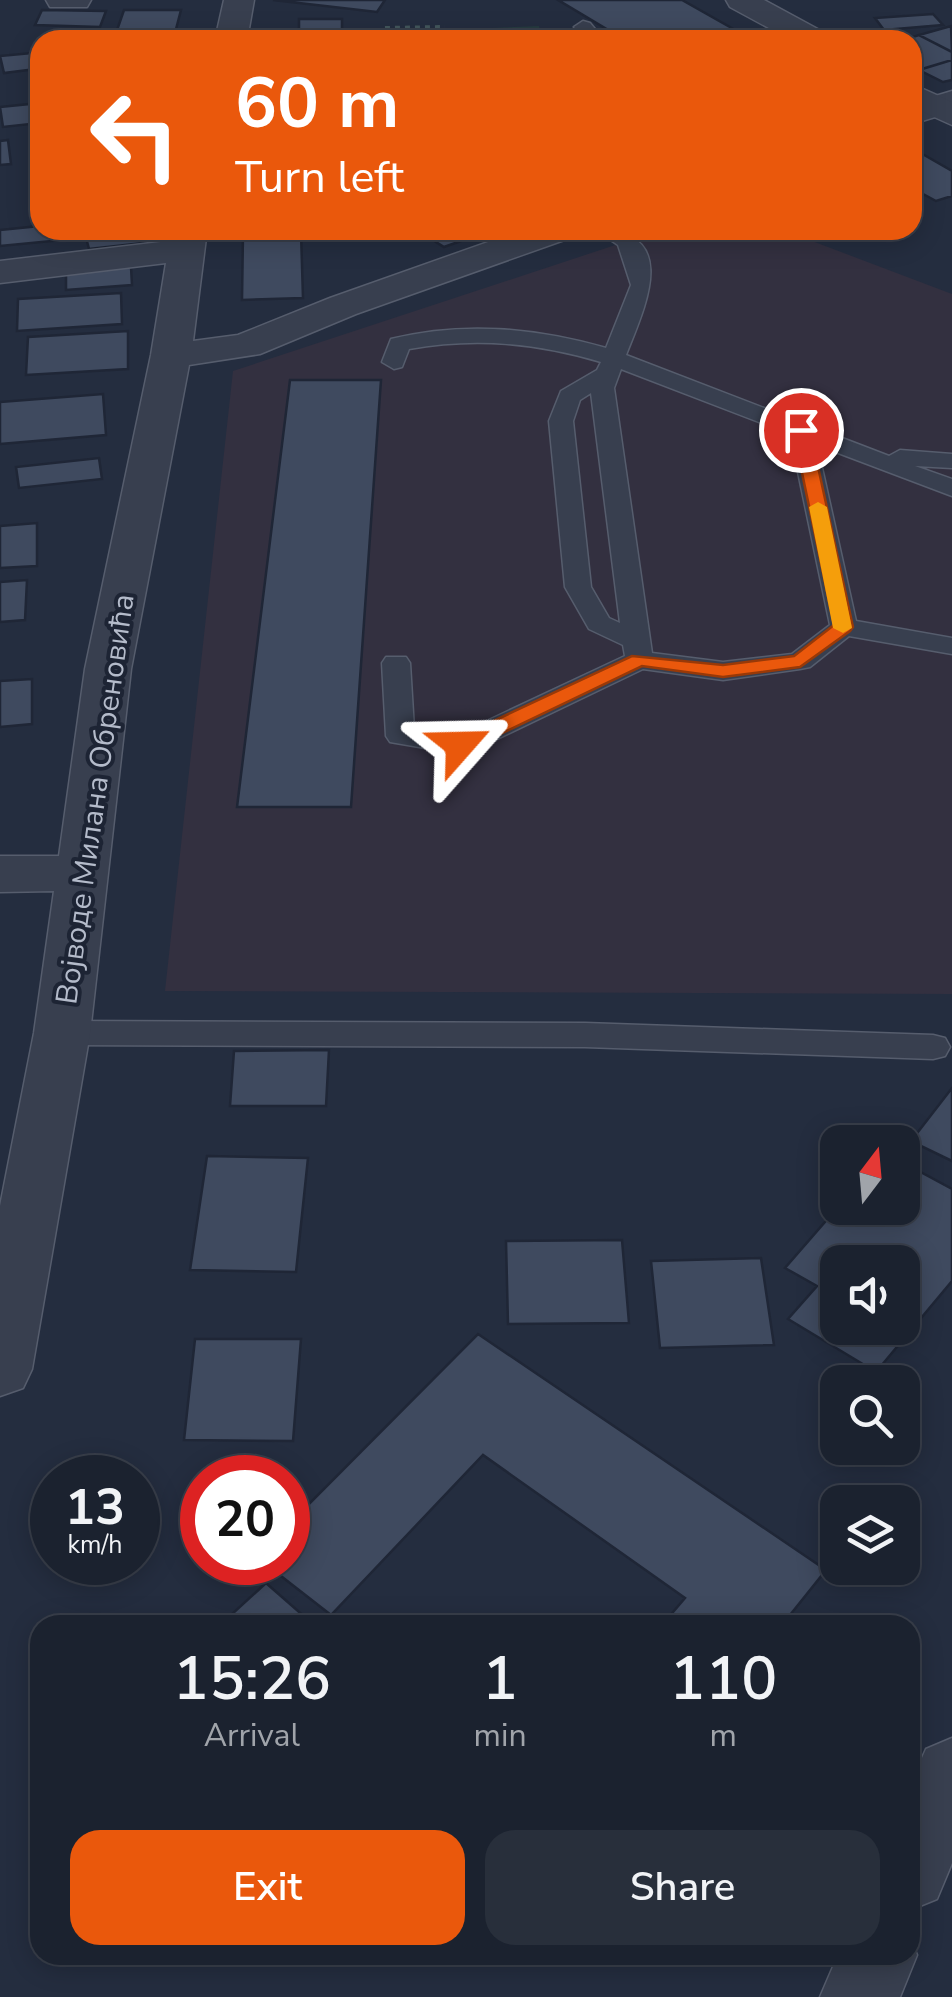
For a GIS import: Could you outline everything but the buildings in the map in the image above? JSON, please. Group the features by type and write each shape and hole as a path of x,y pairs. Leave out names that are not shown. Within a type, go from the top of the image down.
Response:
{"street":[{"path":"61,0 76,0"},
{"path":"234,30 238,0"},
{"path":"741,0 796,30"},
{"path":"0,272 186,240"},
{"name":"Војводе Милана Обреновића","path":"0,1369 62,1032 108,669 172,339 186,240"},
{"path":"172,339 246,346 342,306 529,240"},
{"path":"0,874 82,873"},
{"path":"920,1849 952,1774"}],"lane":[{"path":"624,240 638,260 642,285 602,388 638,651"},
{"path":"394,362 399,344 438,334 478,331 553,341 952,488"},
{"path":"610,365 569,396 561,422 578,586 599,623 638,651 723,671 800,662 844,627 952,646"},
{"path":"801,430 844,627"},
{"path":"865,454 952,461"},
{"path":"396,663 400,736 460,745 638,651"},
{"path":"62,1032 585,1035 933,1047"}],"path":[{"path":"384,30 445,27"}],"shaded area":[{"path":"631,240 809,240 952,294 952,994 165,991 233,371"}],"green space":[{"path":"539,26 540,30 441,30"}],"slow traffic":[{"path":"818,507 843,628"}],"route":[{"path":"460,745 639,660 723,671 800,662 844,627 801,430"}]}
